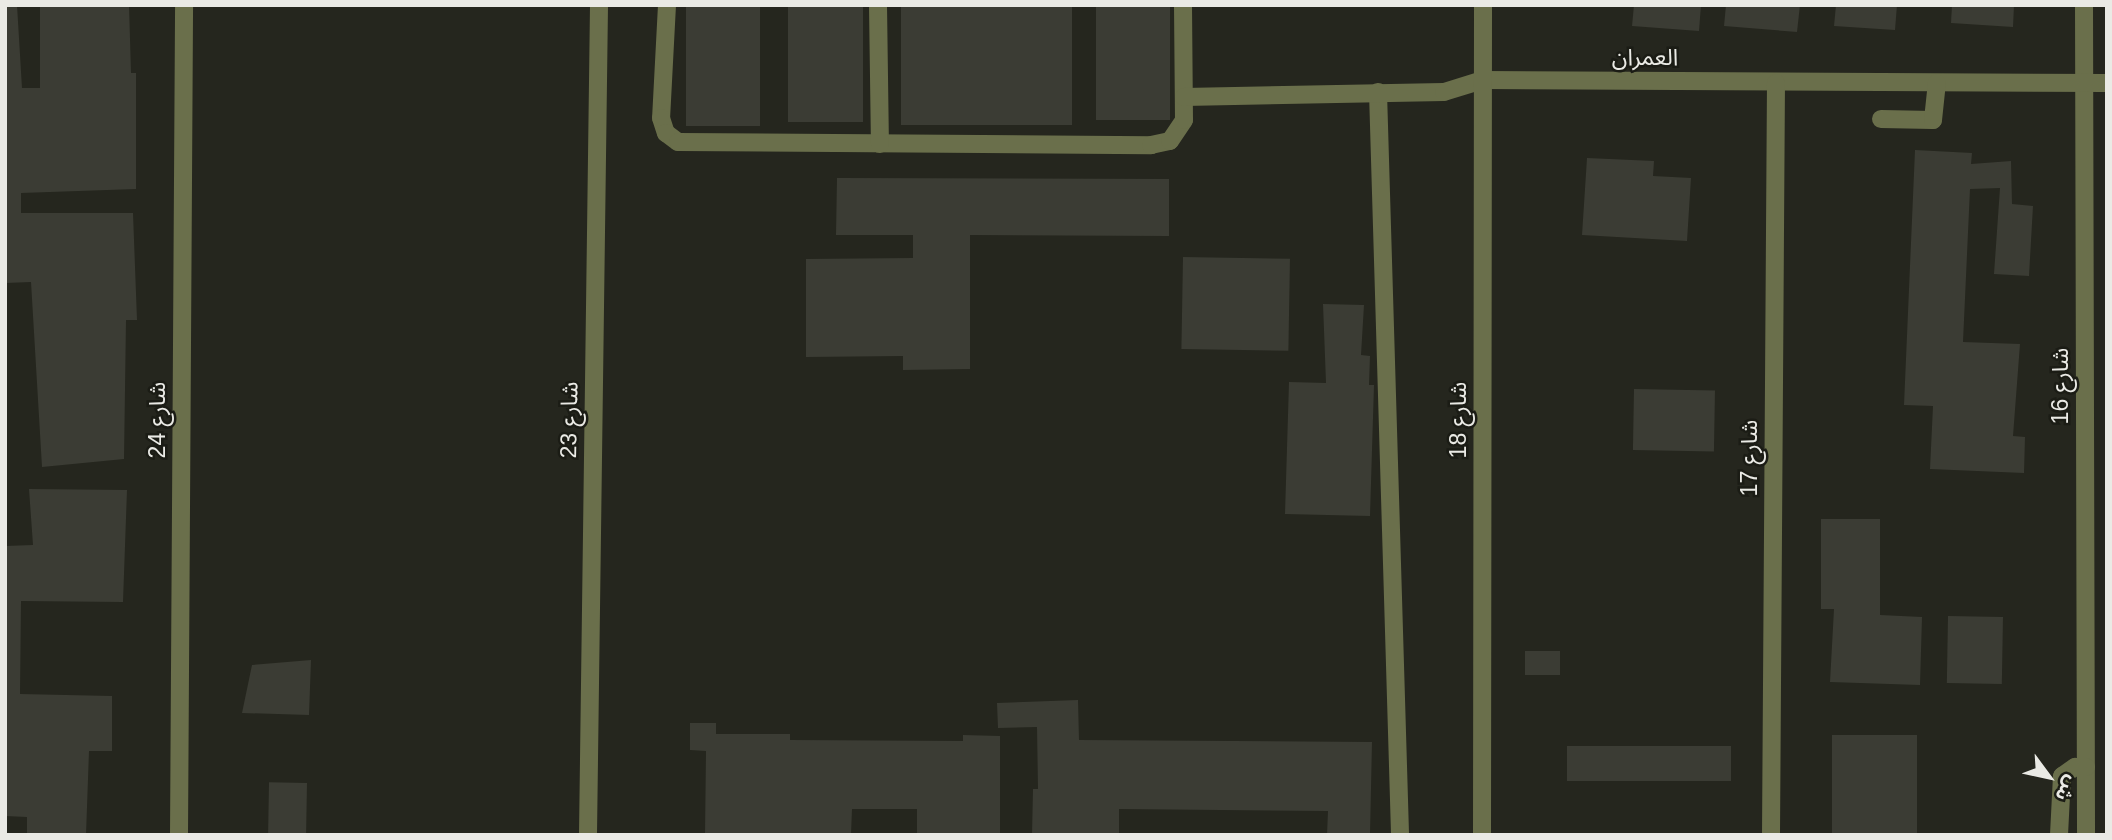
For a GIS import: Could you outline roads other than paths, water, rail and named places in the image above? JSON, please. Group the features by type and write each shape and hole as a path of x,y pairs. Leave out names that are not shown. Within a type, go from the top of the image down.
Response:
{"street":[{"name":"شارع 24","path":"179,835 184,5"},
{"name":"شارع 23","path":"588,835 599,5"},
{"path":"667,5 661,118 671,138 686,144 880,145 1151,145 1170,141 1180,131 1184,97 1183,5"},
{"path":"878,5 880,145"},
{"name":"شارع 18","path":"1482,835 1483,5"},
{"name":"شارع 16","path":"2084,5 2086,835"},
{"name":"العمران","path":"1184,97 1444,92 1483,80 2107,83"},
{"name":"شارع 17","path":"1771,835 1776,83"},
{"path":"1881,119 1933,120 1937,83"},
{"path":"1378,92 1400,835"},
{"path":"2059,835 2062,776 2075,767 2086,767"}]}
